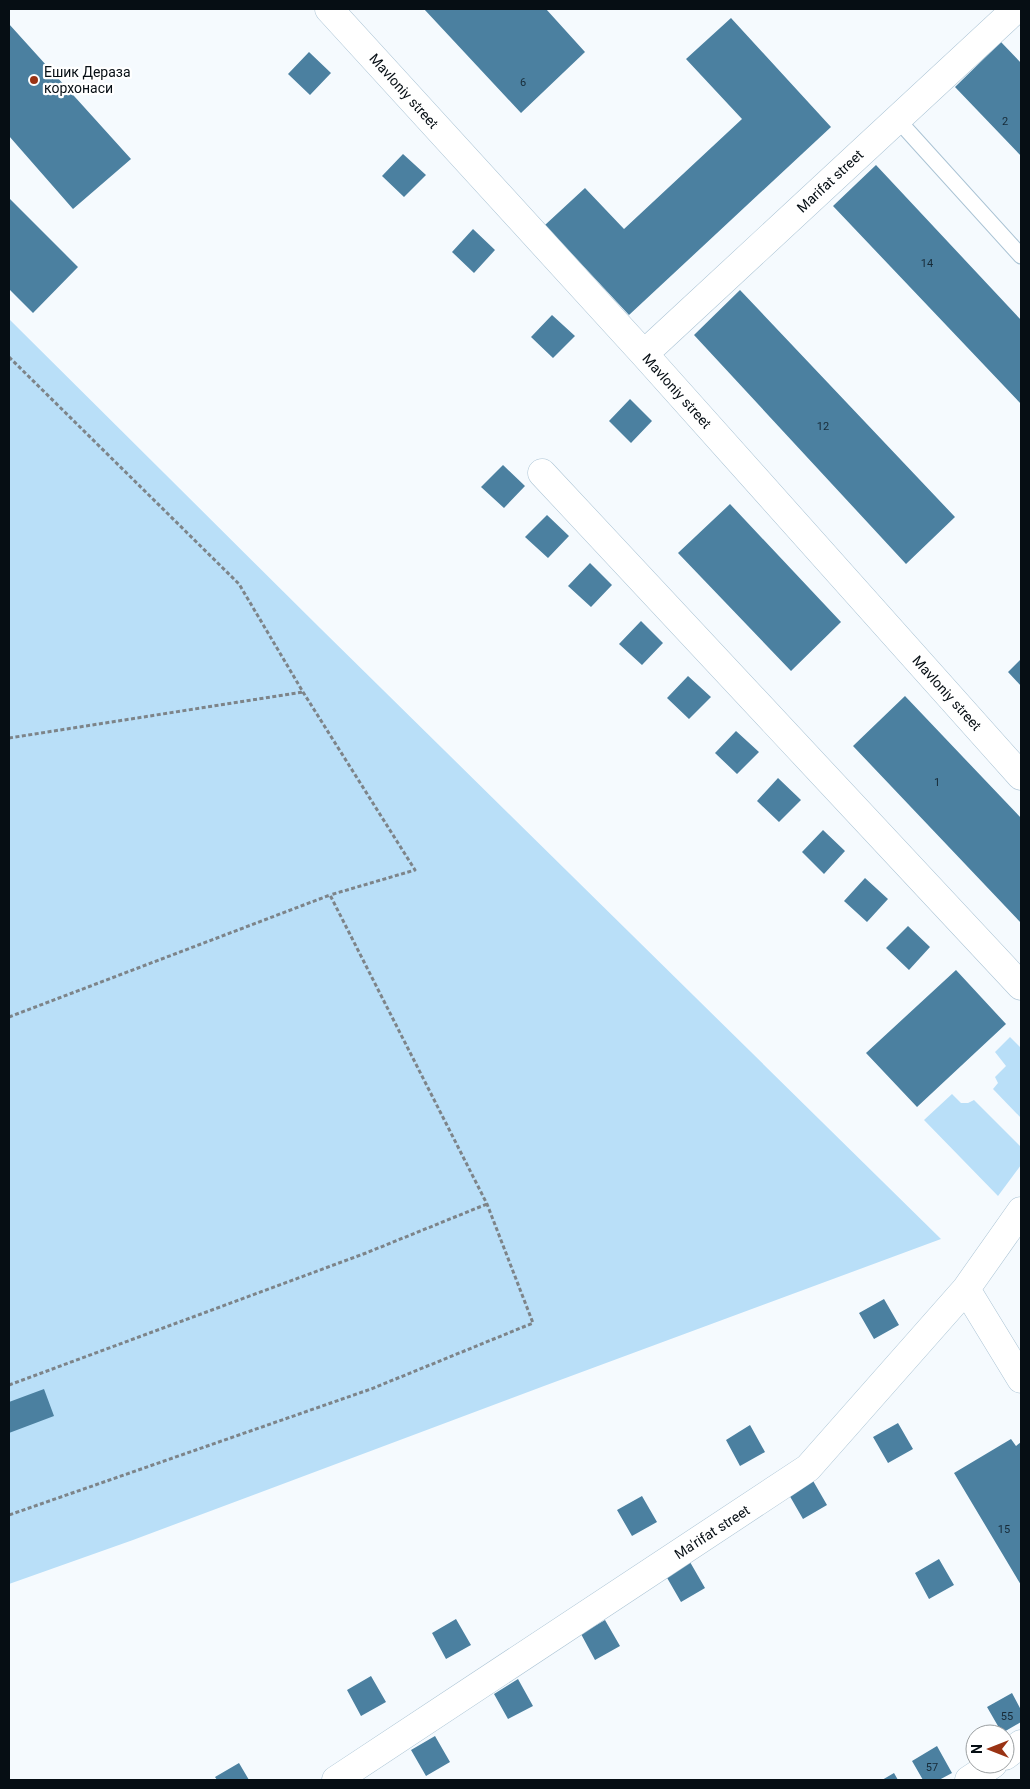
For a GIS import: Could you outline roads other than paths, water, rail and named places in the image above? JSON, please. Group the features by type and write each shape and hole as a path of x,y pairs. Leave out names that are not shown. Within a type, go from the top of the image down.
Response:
{"street":[{"name":"Mavloniy street","path":"329,9 644,354 1021,776"},
{"name":"Marifat street","path":"644,354 1016,9"},
{"path":"542,473 1021,986"},
{"name":"Ma'rifat street","path":"336,1780 808,1468 966,1289 1021,1211"},
{"path":"966,1289 1021,1379"}],"lane":[{"path":"897,120 1021,256"}],"place":[{"name":"Ешик Дераза корхонаси","path":"34,80"}]}
